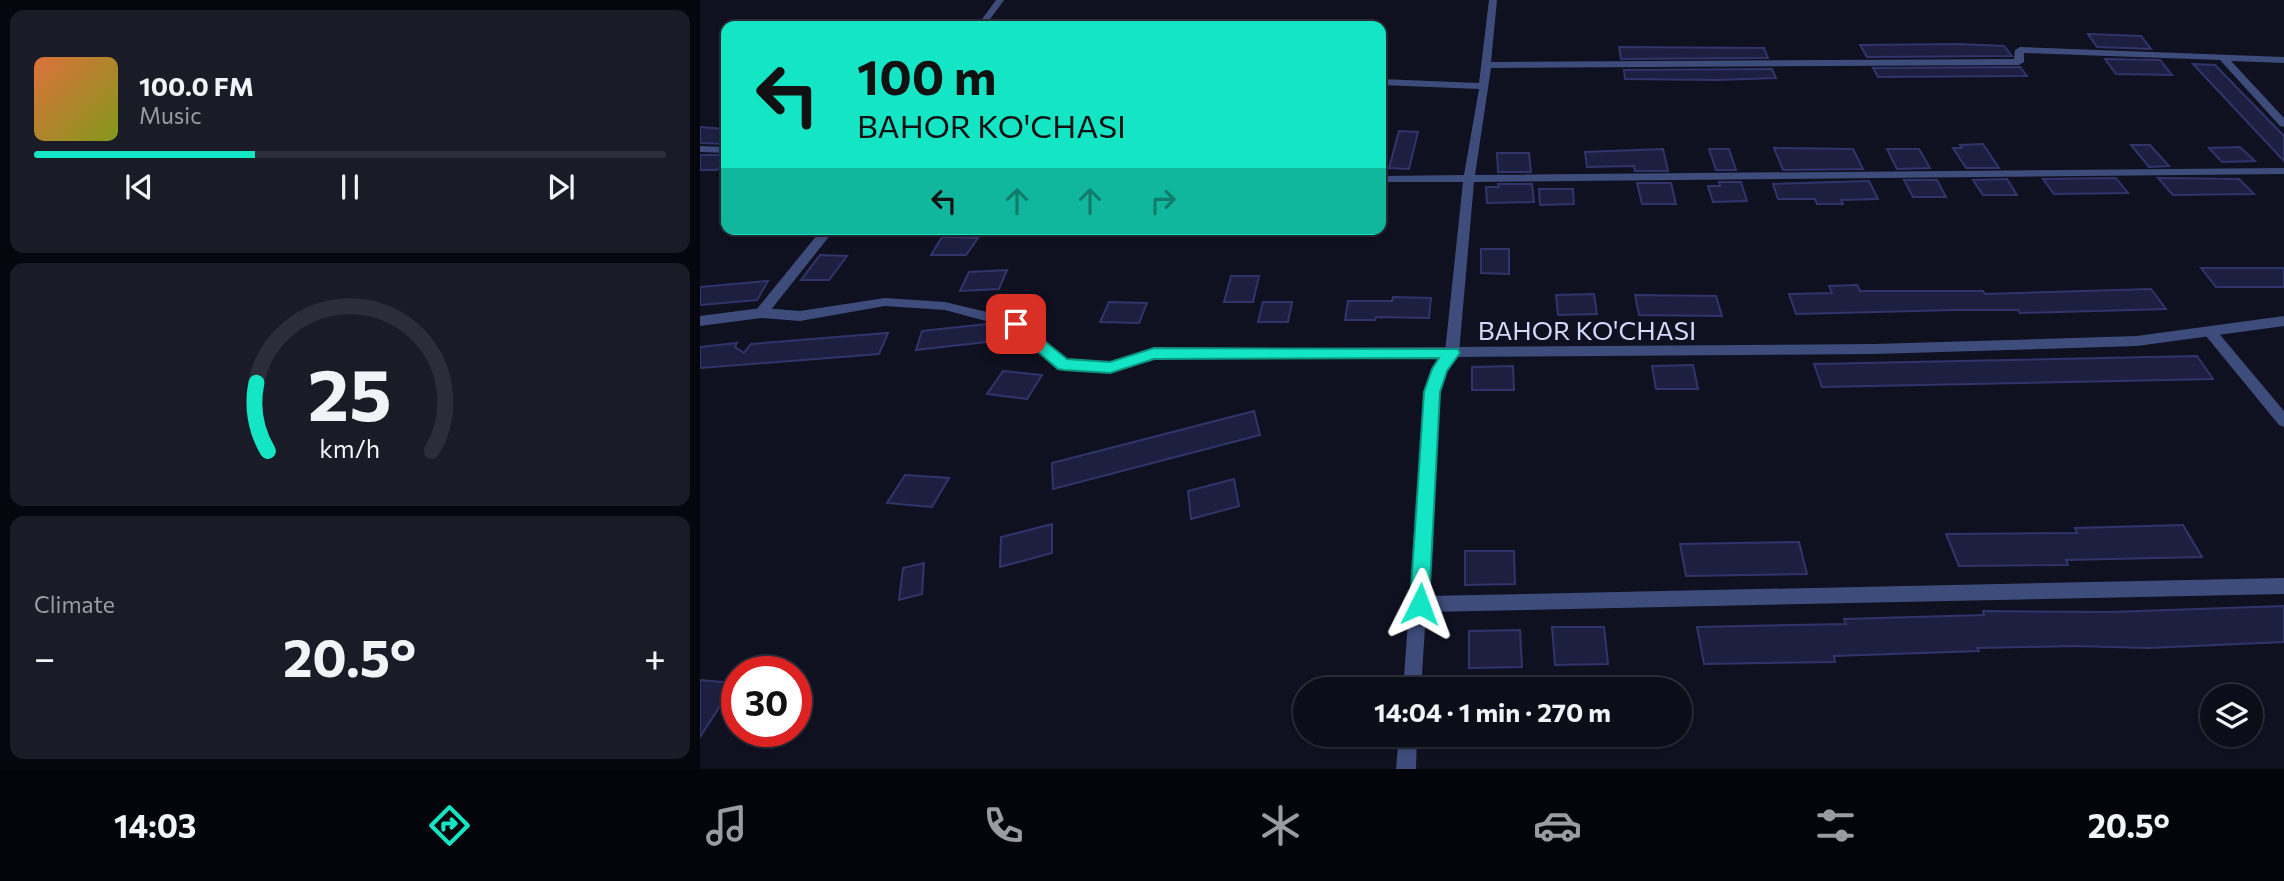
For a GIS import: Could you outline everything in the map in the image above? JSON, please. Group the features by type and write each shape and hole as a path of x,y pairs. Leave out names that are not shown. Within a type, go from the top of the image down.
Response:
{"street":[{"path":"985,21 1000,0"},
{"path":"1413,677 1432,392 1439,369 1452,353 1469,178 1484,86 1493,0"},
{"path":"1486,65 2019,62 2020,50 2284,60"},
{"path":"2223,58 2284,124"},
{"path":"1386,82 1484,86"},
{"path":"700,149 721,150"},
{"path":"1386,179 2284,171"},
{"path":"761,313 824,235"},
{"name":"BAHOR KO'CHASI","path":"700,321 761,313 800,317 886,302 945,306 1016,324 1064,365 1110,368 1154,354 1888,349 2137,341 2284,321"},
{"path":"2211,333 2284,421"},
{"path":"1420,604 1495,605 2284,586"},
{"path":"1406,769 1408,747"}],"building":[{"path":"2088,34 2141,36 2151,49 2097,47"},
{"path":"1860,45 2004,46 2012,56 1867,57"},
{"path":"1619,47 1764,48 1768,58 1621,59"},
{"path":"2105,59 2160,60 2172,75 2116,74"},
{"path":"2193,64 2215,65 2284,136 2284,161"},
{"path":"2020,67 2027,76 1878,77 1873,68"},
{"path":"1772,69 1776,78 1717,80 1625,79 1624,70"},
{"path":"700,127 721,129 721,144 700,143"},
{"path":"1399,131 1418,132 1409,169 1389,168"},
{"path":"1983,144 1999,168 1966,168 1953,148 1962,148 1960,145"},
{"path":"2131,145 2150,145 2169,166 2149,167"},
{"path":"2240,147 2255,161 2222,162 2209,148"},
{"path":"1774,148 1853,149 1863,169 1783,170"},
{"path":"1663,149 1668,171 1635,171 1634,166 1587,167 1585,152"},
{"path":"1709,149 1729,149 1736,170 1716,170"},
{"path":"1887,149 1919,149 1930,168 1897,169"},
{"path":"1497,153 1529,153 1531,172 1498,172"},
{"path":"700,155 721,155 721,166 717,170 700,170"},
{"path":"2116,178 2128,193 2054,194 2043,179"},
{"path":"2158,178 2239,179 2254,194 2173,195"},
{"path":"2007,179 2017,195 1983,195 1973,180"},
{"path":"1904,180 1937,180 1946,197 1913,197"},
{"path":"1869,181 1878,199 1841,200 1843,204 1817,204 1815,199 1778,199 1773,184"},
{"path":"1719,182 1741,182 1747,201 1713,202 1708,186 1720,186"},
{"path":"1637,183 1671,183 1676,204 1642,204"},
{"path":"1498,184 1532,184 1534,202 1487,203 1486,187 1499,187"},
{"path":"1539,189 1573,189 1574,204 1540,205"},
{"path":"942,237 978,238 966,255 931,255"},
{"path":"1481,249 1509,249 1509,274 1481,273"},
{"path":"820,255 847,256 829,280 801,280"},
{"path":"2201,268 2284,268 2284,287 2216,287"},
{"path":"1007,270 999,289 960,291 969,272"},
{"path":"1231,276 1259,276 1253,302 1224,302"},
{"path":"768,281 757,300 700,305 700,287"},
{"path":"1857,285 1860,291 1983,291 1985,294 2151,289 2166,309 1796,314 1789,294 1832,293 1829,286"},
{"path":"1594,294 1597,314 1558,315 1556,295"},
{"path":"1635,295 1716,296 1722,316 1639,315"},
{"path":"1393,297 1431,298 1429,318 1376,317 1375,320 1345,320 1348,301 1392,301"},
{"path":"1109,302 1147,303 1139,323 1100,322"},
{"path":"1263,302 1292,302 1288,322 1258,322"},
{"path":"990,325 986,342 916,350 922,331"},
{"path":"888,333 879,354 700,368 700,347 737,343 735,347 744,353 751,344"},
{"path":"2197,356 2213,379 1822,387 1814,364"},
{"path":"1693,365 1698,389 1656,389 1652,366"},
{"path":"1513,366 1514,390 1472,390 1472,367"},
{"path":"1003,371 1042,375 1027,399 987,394"},
{"path":"1254,411 1260,435 1053,489 1052,463"},
{"path":"905,475 949,478 932,507 887,503"},
{"path":"1234,479 1239,506 1191,519 1188,491"},
{"path":"1052,524 1052,553 1000,567 1001,537"},
{"path":"2183,525 2202,557 2066,560 2068,565 1959,566 1946,534 2077,533 2075,528"},
{"path":"1799,542 1807,574 1686,576 1680,544"},
{"path":"1465,551 1514,551 1515,584 1465,585"},
{"path":"924,563 922,594 899,600 903,568"},
{"path":"2284,606 2284,642 2148,648 1977,648 1979,651 1834,656 1835,662 1704,664 1697,627 1846,624 1844,619 1984,615 1983,611 2110,612"},
{"path":"1552,627 1604,627 1608,664 1555,665"},
{"path":"1520,630 1522,667 1469,668 1469,631"},
{"path":"700,680 721,682 721,705 700,737"}],"route":[{"path":"1016,324 1064,365 1110,368 1154,354 1452,353 1439,369 1432,392 1420,604"}]}
